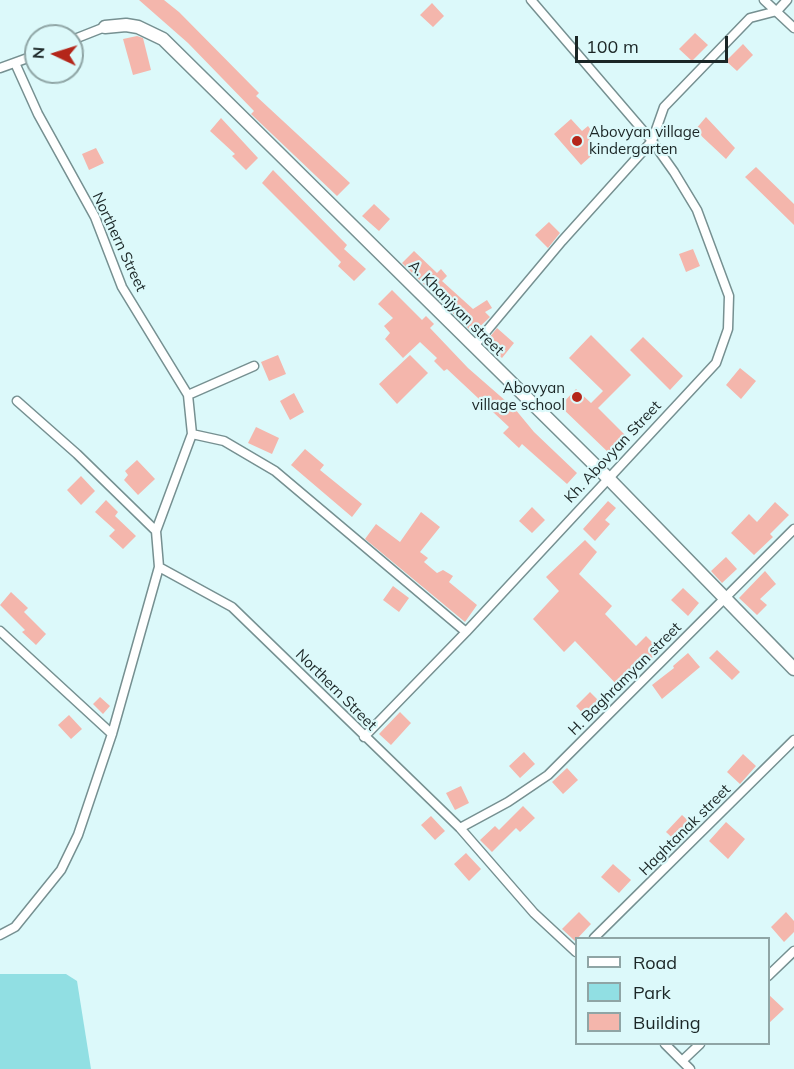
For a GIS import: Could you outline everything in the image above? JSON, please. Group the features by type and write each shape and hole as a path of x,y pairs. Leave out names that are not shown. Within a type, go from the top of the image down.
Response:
{"street":[{"name":"Kh. Abovyan Street","path":"364,737 466,632 607,477 716,363 728,328 729,296 697,210 652,141 531,0"},
{"path":"764,0 794,28"},
{"path":"474,346 562,241 652,141 664,107 750,18 777,11 787,0"},
{"name":"A. Khanjyan street","path":"84,35 105,27 126,25 138,27 163,39 607,477 794,669"},
{"path":"0,68 24,59"},
{"name":"Northern Street","path":"15,63 38,114 95,217 122,287 188,395 192,434 156,531 159,567 232,607 460,828 534,913 575,951"},
{"path":"188,395 254,366"},
{"path":"17,401 77,454 156,531"},
{"path":"192,434 224,441 275,471 466,632"},
{"name":"H. Baghramyan street","path":"460,828 508,802 548,775 794,529"},
{"path":"0,935 15,927 61,870 78,835 112,734 159,567"},
{"path":"0,632 112,734"},
{"name":"Haghtanak street","path":"596,937 794,740"},
{"path":"770,974 794,951"},
{"path":"666,1045 690,1069"},
{"path":"682,1061 699,1045"}],"green space":[{"path":"0,974 66,974 77,981 91,1069 0,1069"}],"building":[{"path":"139,0 164,0 179,12 259,93 256,96 350,183 337,196 251,114 254,111 188,43"},
{"path":"432,3 444,16 433,27 420,15"},
{"path":"695,33 708,45 692,61 679,49"},
{"path":"137,36 143,38 151,70 133,75 123,39"},
{"path":"743,44 753,55 737,71 726,61"},
{"path":"706,117 735,148 726,159 695,130"},
{"path":"221,118 258,158 246,170 232,156 235,154 210,131"},
{"path":"571,119 582,131 588,126 593,133 588,138 598,150 581,165 554,134"},
{"path":"96,148 104,163 89,170 82,154"},
{"path":"756,167 794,204 794,225 745,177"},
{"path":"273,170 347,245 344,249 366,269 354,281 338,266 341,262 262,183"},
{"path":"374,204 390,219 379,231 362,216"},
{"path":"549,222 560,233 548,248 535,235"},
{"path":"693,249 700,266 686,272 679,254"},
{"path":"414,251 437,273 441,269 447,276 442,281 473,309 487,300 492,308 485,312 490,317 473,333 402,263"},
{"path":"392,290 422,320 426,316 434,324 430,328 468,368 515,409 534,432 577,473 567,484 522,444 519,448 503,433 509,427 447,369 444,371 434,361 437,358 420,342 403,358 385,339 390,333 384,326 393,318 378,304"},
{"path":"497,328 514,343 502,358 485,343"},
{"name":"Abovyan village school","path":"591,335 631,375 598,408 628,438 611,455 560,406 576,389 591,403 603,391 569,358"},
{"path":"643,337 683,376 670,390 630,350"},
{"path":"278,355 286,374 269,381 261,362"},
{"path":"410,355 428,373 397,404 379,384"},
{"path":"740,368 756,381 741,399 726,385"},
{"path":"294,393 304,412 290,420 280,401"},
{"path":"256,427 279,438 272,454 248,443"},
{"path":"305,449 324,465 320,470 362,504 352,517 291,465"},
{"path":"137,460 155,479 138,495 124,480 128,475 125,471"},
{"path":"81,476 95,491 81,505 67,490"},
{"path":"106,500 118,512 115,516 136,536 123,549 109,536 115,530 95,512"},
{"path":"608,501 616,508 605,520 610,524 595,541 583,529"},
{"path":"775,502 789,515 770,534 773,537 754,555 731,533 749,514 757,522"},
{"path":"532,507 545,520 532,533 519,521"},
{"path":"421,512 440,527 420,552 428,558 424,562 437,573 443,570 453,576 449,582 477,605 465,622 365,539 376,524 400,542"},
{"path":"585,540 597,552 579,574 612,606 605,614 636,646 646,636 660,650 621,689 575,641 564,652 533,619 559,591 546,577"},
{"path":"726,557 737,569 722,583 711,571"},
{"path":"765,571 776,584 760,599 767,605 757,615 739,598"},
{"path":"393,586 409,598 399,612 383,600"},
{"path":"683,588 699,603 688,616 671,600"},
{"path":"11,592 28,608 24,612 46,634 36,645 22,632 25,630 0,605"},
{"path":"717,650 740,672 732,680 709,658"},
{"path":"688,653 700,667 662,699 652,685 674,668 673,666"},
{"path":"590,692 602,704 587,718 576,706"},
{"path":"100,697 110,706 103,714 93,704"},
{"path":"400,712 411,723 391,745 379,734"},
{"path":"69,715 82,729 71,739 58,725"},
{"path":"524,752 535,764 520,778 509,766"},
{"path":"743,754 756,766 740,784 727,772"},
{"path":"567,768 578,780 563,794 552,782"},
{"path":"461,786 469,803 455,810 446,793"},
{"path":"523,806 535,818 520,832 516,828 492,852 480,840 495,826 499,830"},
{"path":"682,815 695,827 679,844 666,832"},
{"path":"431,816 445,831 435,840 421,825"},
{"path":"726,822 745,839 728,859 709,841"},
{"path":"466,853 481,869 469,881 454,864"},
{"path":"613,864 631,880 619,893 601,877"},
{"path":"579,912 591,924 579,937 575,937 575,941 562,929"},
{"path":"786,912 794,921 794,932 784,942 771,927"},
{"path":"770,996 784,1009 770,1022"}],"place":[{"name":"Abovyan village kindergarten","path":"577,141"},
{"name":"Abovyan village school","path":"577,397"}]}
